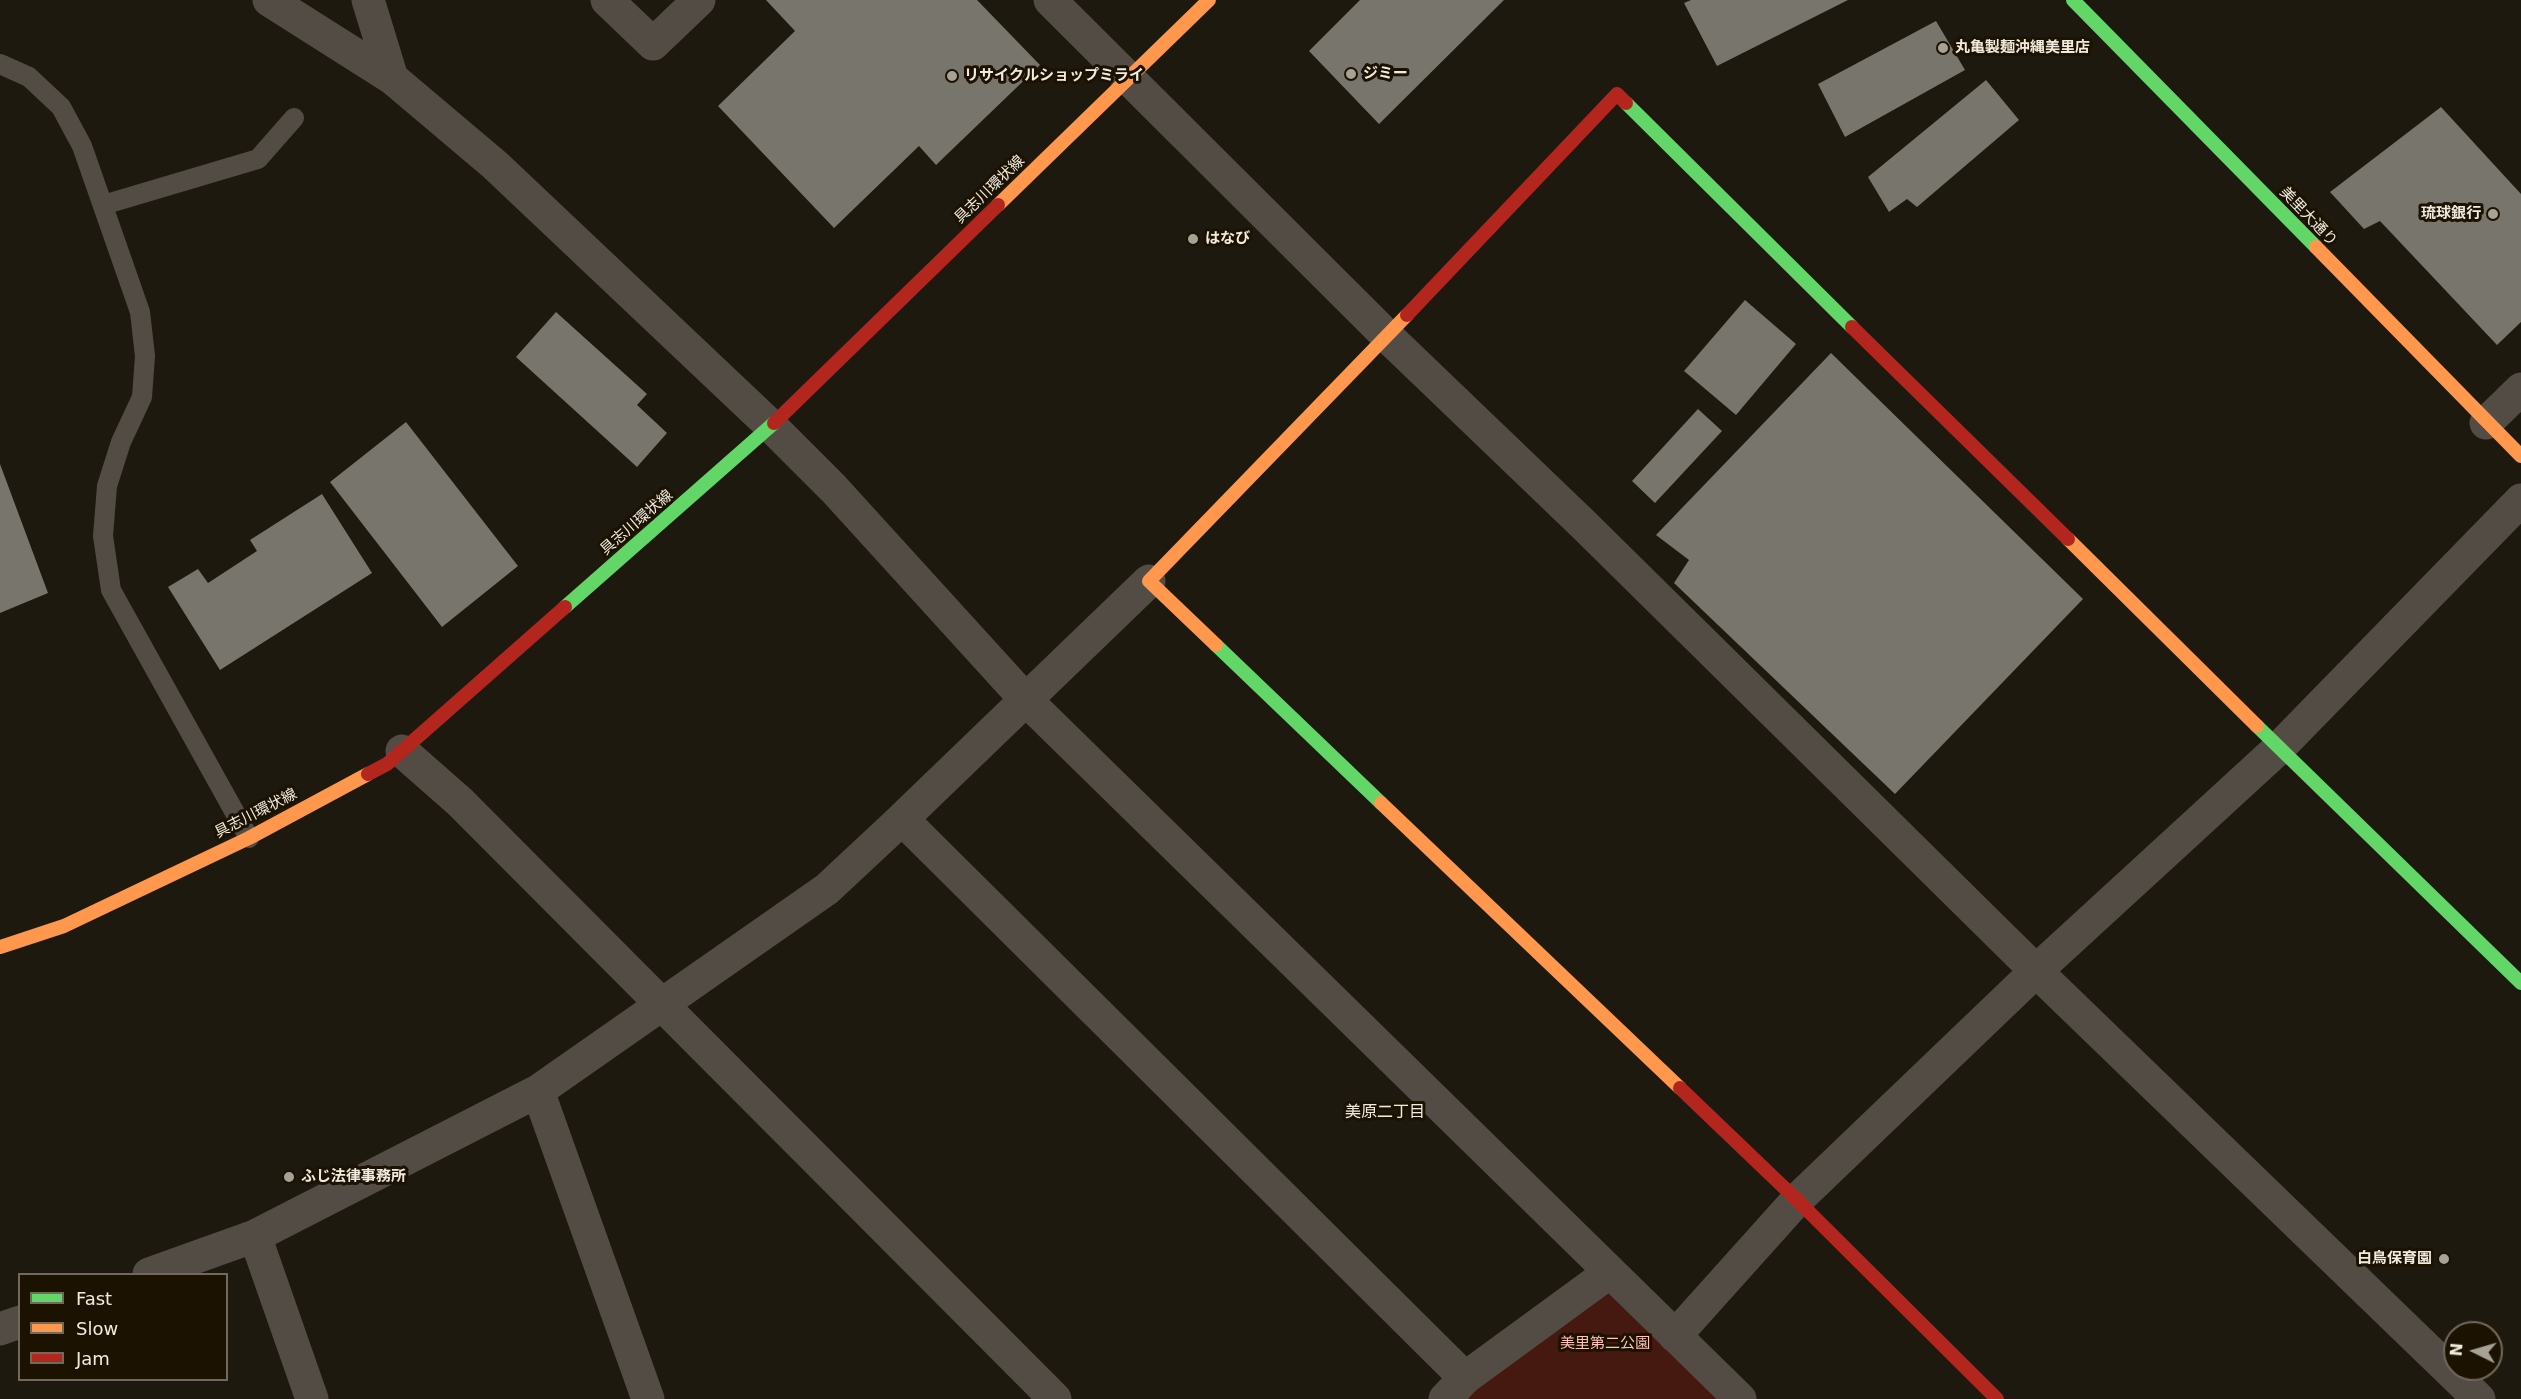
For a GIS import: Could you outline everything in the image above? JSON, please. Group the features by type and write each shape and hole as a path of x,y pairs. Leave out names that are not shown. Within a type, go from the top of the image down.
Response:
{"street":[{"path":"368,0 392,78"},
{"path":"608,0 653,44 699,0"},
{"path":"1050,0 1387,336 1584,525 2037,971 2479,1399"},
{"name":"具志川環状線","path":"0,947 64,926 249,838 387,764 771,426 1209,0"},
{"name":"美里大通り","path":"2073,0 2486,423 2521,456"},
{"path":"281,3 392,78 495,165 771,426 834,489 1026,700 1740,1399"},
{"path":"154,1273 255,1236 538,1091 826,890 1149,581 1387,336 1617,94 2279,748 2521,983"},
{"path":"2486,423 2521,389"},
{"path":"1675,1336 1797,1200 2037,971 2279,748 2521,500"},
{"path":"1149,581 1797,1200 1997,1399"},
{"path":"402,751 460,802 1055,1399"},
{"path":"902,819 1455,1389 1610,1272"},
{"path":"538,1091 648,1399"},
{"path":"255,1236 312,1399"},
{"path":"0,1329 18,1323"}],"lane":[{"path":"0,64 29,77 61,107 82,146 140,312 145,356 142,397 122,442 107,486 103,536 111,590 249,838"},
{"path":"103,205 258,159 294,118"}],"green space":[{"name":"美里第二公園","path":"1610,1272 1740,1399 1445,1399"}],"building":[{"path":"766,0 977,0 1040,65 936,165 919,146 834,228 718,106 795,31"},
{"path":"1360,0 1504,0 1379,124 1309,51"},
{"path":"1691,0 1848,0 1717,66 1684,3"},
{"path":"1936,21 1965,70 1845,137 1818,84"},
{"path":"1986,80 2019,120 1917,207 1907,199 1889,212 1868,177"},
{"path":"2441,107 2521,194 2521,322 2497,345 2380,221 2364,229 2330,192"},
{"path":"1745,300 1796,344 1736,415 1684,371"},
{"path":"556,312 647,394 637,405 667,433 637,467 516,357"},
{"path":"1831,353 2083,599 1895,794 1674,583 1689,560 1656,535"},
{"path":"1698,409 1722,431 1655,503 1632,481"},
{"path":"406,422 518,566 442,627 330,482"},
{"path":"0,464 48,593 0,613"},
{"path":"322,494 372,573 220,670 168,587 198,569 208,583 257,551 250,540"}],"traffic: fast":[{"path":"2073,0 2316,247"},
{"path":"1626,103 1852,327"},
{"path":"565,607 774,423"},
{"path":"1216,645 1381,803"},
{"path":"2257,726 2521,983"}],"traffic: slow":[{"path":"998,205 1209,0"},
{"path":"2316,247 2521,456"},
{"path":"1216,645 1149,581 1407,315"},
{"path":"2068,539 2257,726"},
{"path":"0,947 64,926 249,838 368,774"},
{"path":"1381,803 1680,1088"}],"traffic: jam":[{"path":"1407,315 1617,94 1626,103"},
{"path":"774,423 998,205"},
{"path":"1852,327 2068,539"},
{"path":"368,774 387,764 565,607"},
{"path":"1680,1088 1797,1200 1997,1399"}],"place":[{"name":"丸亀製麺沖縄美里店","path":"1943,48"},
{"name":"ジミー","path":"1351,74"},
{"name":"リサイクルショップミライ","path":"952,76"},
{"name":"琉球銀行","path":"2493,214"},
{"name":"はなび","path":"1193,239"},
{"name":"ふじ法律事務所","path":"289,1177"},
{"name":"白鳥保育園","path":"2444,1259"}],"district":[{"name":"美原二丁目","path":"1385,1113"}]}
